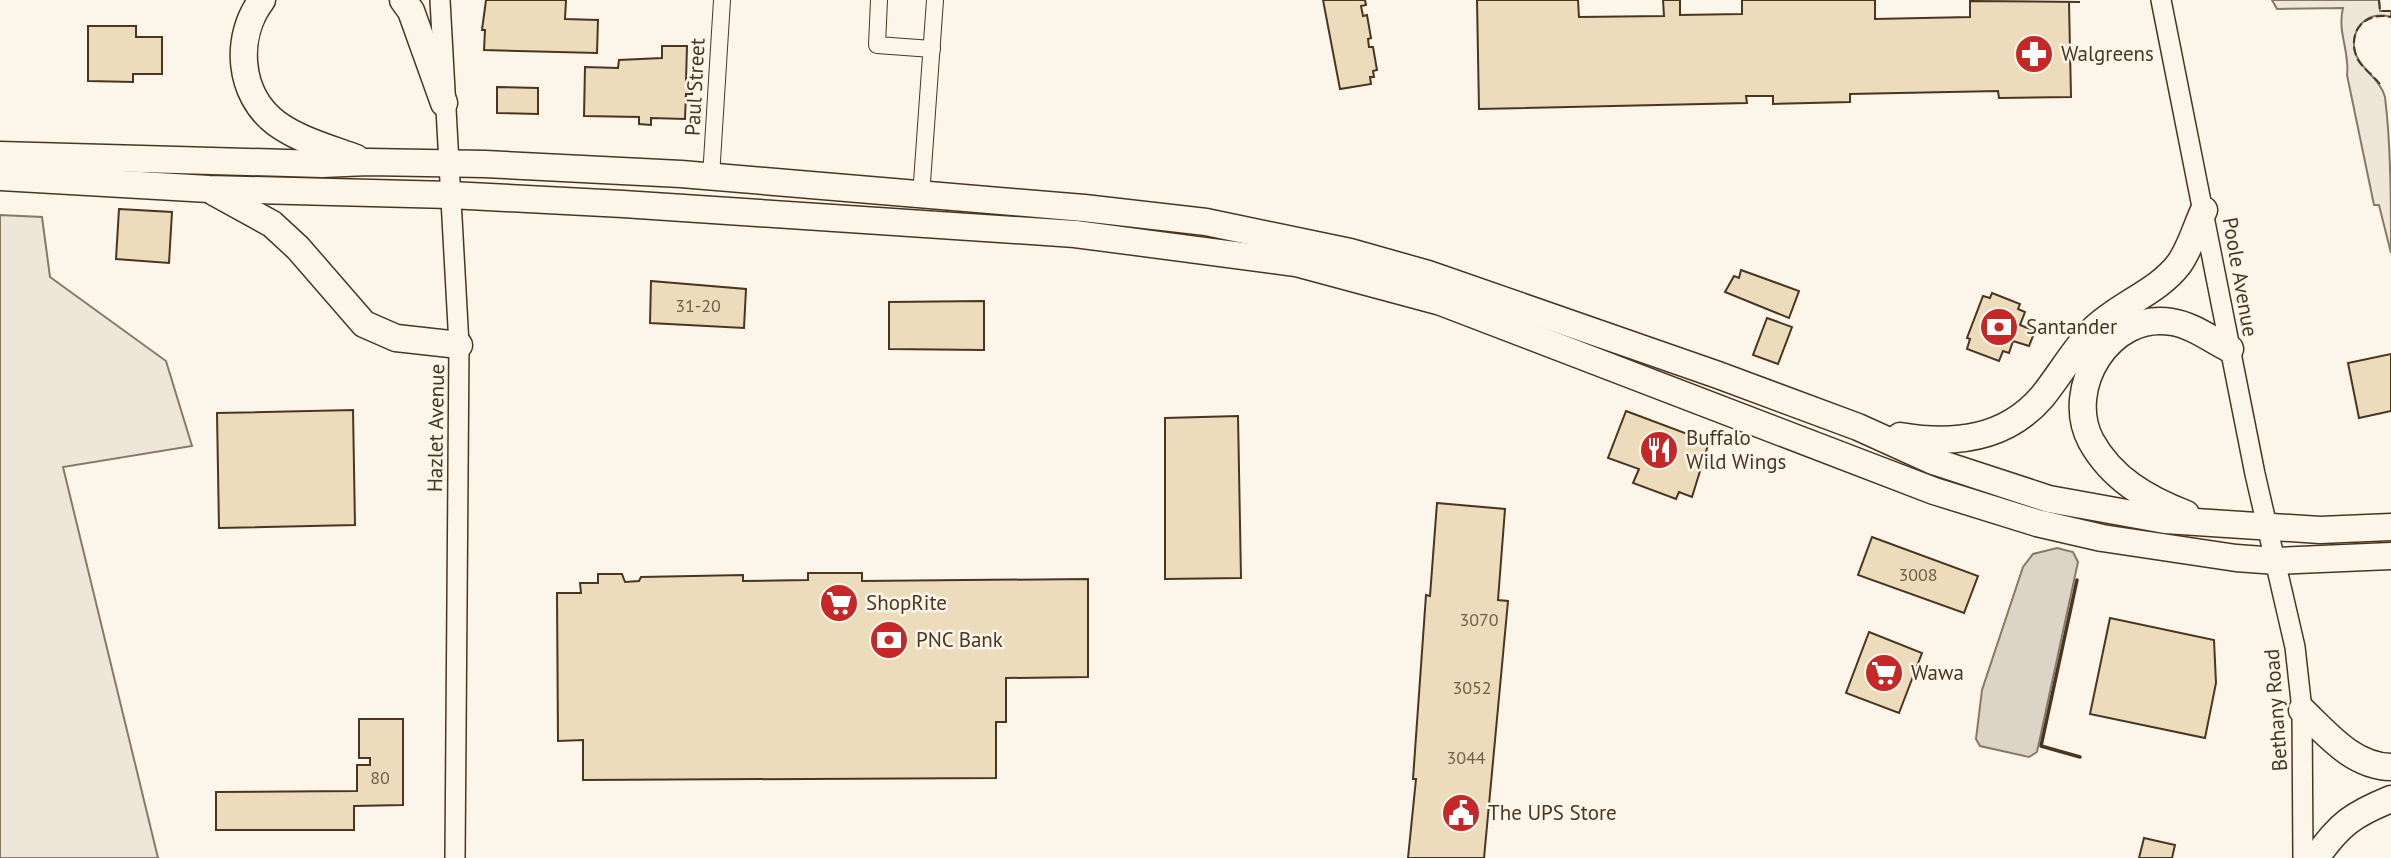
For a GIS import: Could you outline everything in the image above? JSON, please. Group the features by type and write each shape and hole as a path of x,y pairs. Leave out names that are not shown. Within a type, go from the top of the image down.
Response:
{"highway":[{"path":"262,0 251,18 243,50 248,84 260,106 277,123 296,135 368,162"},
{"path":"403,0 411,11 444,103"},
{"path":"0,155 322,164 448,163 711,177 1084,208 1206,222 1350,252 1453,282 1864,429 1933,461 2049,499 2135,517 2320,530 2391,527"},
{"path":"0,177 209,189 450,195 1075,234 1296,263 1389,286 1471,312 1934,491 2037,523 2157,547 2277,561 2391,556"},
{"path":"209,189 272,224 298,248 364,324 397,338 460,345"},
{"path":"1864,429 1945,442 1981,436 2007,426 2042,397 2094,329 2163,281 2180,263 2204,210"},
{"path":"2211,523 2142,495 2114,471 2090,439 2083,403 2085,384 2102,351 2115,337 2142,323 2158,320 2185,325 2230,349"},
{"path":"2343,560 2391,575"},
{"path":"2302,710 2347,752 2362,761 2391,766"},
{"path":"2316,858 2350,817 2391,799"}],"street":[{"name":"Hazlet Avenue","path":"440,0 460,345 455,858"},
{"name":"Paul Street","path":"711,177 722,0"},
{"path":"879,0 877,45 932,49"},
{"path":"920,196 935,0"},
{"name":"Poole Avenue","path":"2161,0 2230,349 2277,561"},
{"name":"Bethany Road","path":"2277,561 2295,647 2302,710 2303,858"}],"shaded area":[{"path":"2272,0 2379,0 2380,11 2391,11 2391,17 2371,17 2361,24 2354,43 2358,58 2385,97 2390,155 2391,253 2379,205 2374,205 2347,75 2343,8 2277,9"},
{"path":"0,215 42,217 50,277 166,361 192,446 63,467 158,858 0,858"},
{"path":"2057,548 2073,552 2078,562 2037,752 2029,757 1980,746 1976,739 1982,690 2023,567 2033,554"}],"building":[{"path":"486,0 566,0 565,19 598,20 597,53 484,50 485,30 482,30"},
{"path":"1323,0 1365,0 1366,5 1361,6 1363,16 1367,15 1371,38 1368,39 1369,47 1373,47 1377,70 1373,71 1374,77 1370,77 1371,84 1340,89"},
{"path":"1477,0 1578,0 1579,17 1664,16 1663,0 1680,0 1680,15 1742,14 1742,0 1875,0 1875,19 1970,17 1970,1 2080,2 2069,2 2071,97 1999,98 1998,91 1850,94 1850,102 1773,104 1773,96 1746,96 1747,103 1479,109"},
{"path":"88,26 136,26 136,37 162,37 162,74 133,74 133,82 88,81"},
{"path":"662,46 687,46 686,81 692,81 692,94 686,94 685,119 651,118 651,125 639,124 639,117 584,116 585,67 618,68 619,60 662,58"},
{"path":"497,87 538,88 538,114 497,113"},
{"path":"119,209 172,212 169,263 116,259"},
{"path":"1741,270 1799,291 1789,318 1725,292 1734,276 1739,278"},
{"path":"651,281 746,289 744,328 650,323"},
{"name":"Santander","path":"1992,293 2020,304 2018,309 2025,312 2020,325 2035,331 2029,346 2013,341 2009,353 2003,351 1999,361 1967,349 1970,339 1967,338 1983,296 1990,298"},
{"path":"984,301 984,350 889,349 889,302"},
{"path":"1767,318 1792,327 1778,364 1753,355"},
{"path":"2391,354 2391,411 2359,418 2348,363"},
{"path":"353,410 355,525 219,528 217,413"},
{"name":"Buffalo Wild Wings","path":"1626,411 1709,442 1692,497 1679,492 1676,499 1633,483 1639,469 1608,458"},
{"path":"1238,416 1241,578 1165,579 1165,418"},
{"path":"1437,503 1505,509 1498,600 1508,601 1484,858 1408,858 1416,779 1413,779 1426,595 1430,596"},
{"name":"Wawa","path":"1872,537 1978,576 1964,613 1858,575"},
{"path":"808,573 862,573 862,581 1088,579 1088,677 1006,678 1006,722 996,722 996,778 583,780 583,740 558,741 557,593 581,593 580,583 598,583 598,574 622,574 625,582 639,581 641,577 743,575 743,581 808,580"},
{"path":"2110,618 2214,640 2216,683 2205,738 2090,714"},
{"name":"Wawa","path":"1869,632 1922,653 1899,713 1846,693"},
{"path":"359,719 403,719 403,805 354,806 354,830 216,830 216,792 357,791 357,765 370,765 370,758 359,758"},
{"path":"2144,838 2175,845 2172,858 2139,858"}],"fence":[{"path":"2379,0 2380,11 2391,11"},
{"path":"2380,84 2357,58 2354,40 2356,32 2366,20 2373,17 2391,17"}],"wall":[{"path":"2077,580 2041,746 2080,757"}],"place":[{"name":"Walgreens","path":"2034,54"},
{"name":"Santander","path":"1999,327"},
{"name":"Buffalo Wild Wings","path":"1659,450"},
{"name":"ShopRite","path":"839,603"},
{"name":"PNC Bank","path":"889,640"},
{"name":"Wawa","path":"1884,673"},
{"name":"The UPS Store","path":"1461,813"}]}
